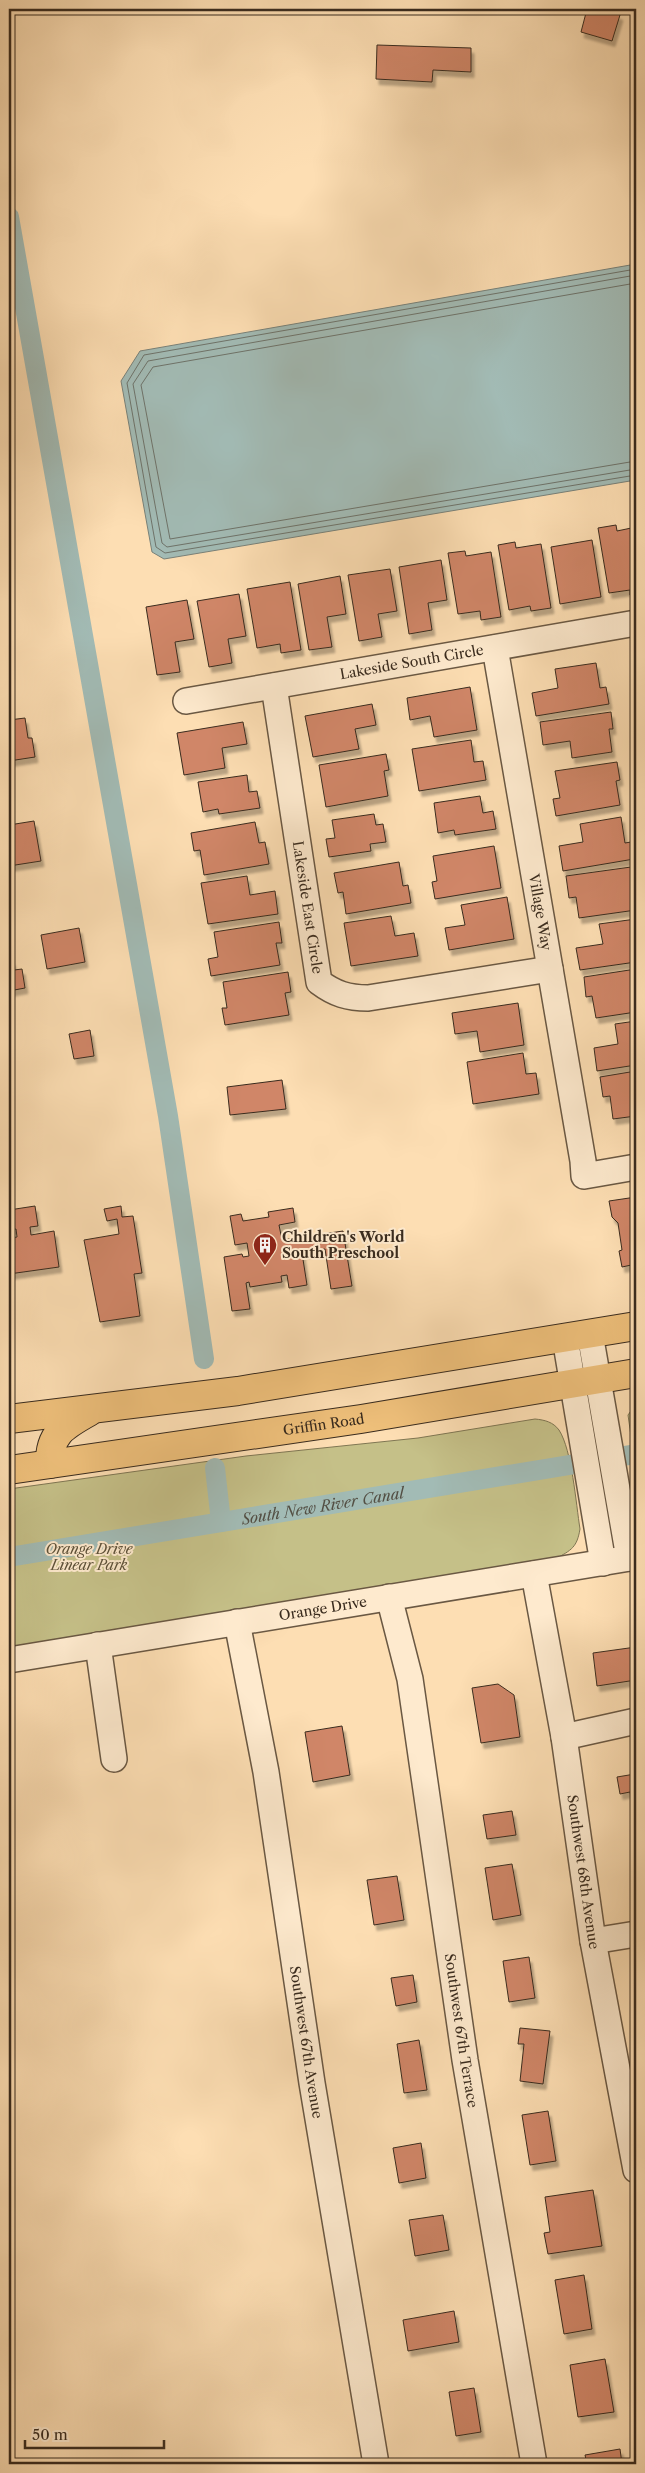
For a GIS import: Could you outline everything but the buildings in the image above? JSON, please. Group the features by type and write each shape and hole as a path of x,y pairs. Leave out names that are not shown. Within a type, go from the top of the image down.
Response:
{"main road":[{"path":"9,1419 334,1376 636,1326"},
{"name":"Griffin Road","path":"9,1470 361,1419 636,1373"},
{"path":"50,1464 50,1449 56,1436 66,1425 94,1409"}],"street":[{"name":"Lakeside South Circle","path":"186,701 636,623"},
{"name":"Village Way","path":"495,648 584,1176 636,1167"},
{"name":"Lakeside East Circle","path":"274,686 319,982 333,992 349,998 368,998 550,969"},
{"path":"578,1336 585,1382 578,1418 603,1563"},
{"path":"585,1382 604,1414 623,1525 633,1558"},
{"name":"Orange Drive","path":"9,1660 389,1596 633,1558"},
{"name":"Southwest 68th Avenue","path":"534,1574 564,1737 593,1941 635,2156"},
{"name":"Southwest 67th Terrace","path":"389,1596 410,1678 465,2060 534,2464"},
{"name":"Southwest 67th Avenue","path":"237,1622 266,1772 312,2084 376,2464"},
{"path":"98,1645 114,1759"},
{"path":"564,1737 636,1721"},
{"path":"593,1941 636,1934"}],"green space":[{"path":"636,1404 636,1471 628,1415"},
{"name":"Orange Drive Linear Park","path":"535,1419 548,1422 559,1430 567,1450 575,1492 580,1529 579,1535 573,1547 555,1559 9,1650 9,1489 246,1456 418,1438"}],"water":[{"path":"636,264 636,480 164,559 152,552 121,381 140,351"}],"waterway":[{"path":"9,217 168,1116 204,1359"},
{"name":"South New River Canal","path":"9,1557 636,1454"},
{"path":"215,1468 221,1522"}],"place":[{"name":"Children's World South Preschool","path":"265,1266"}]}
